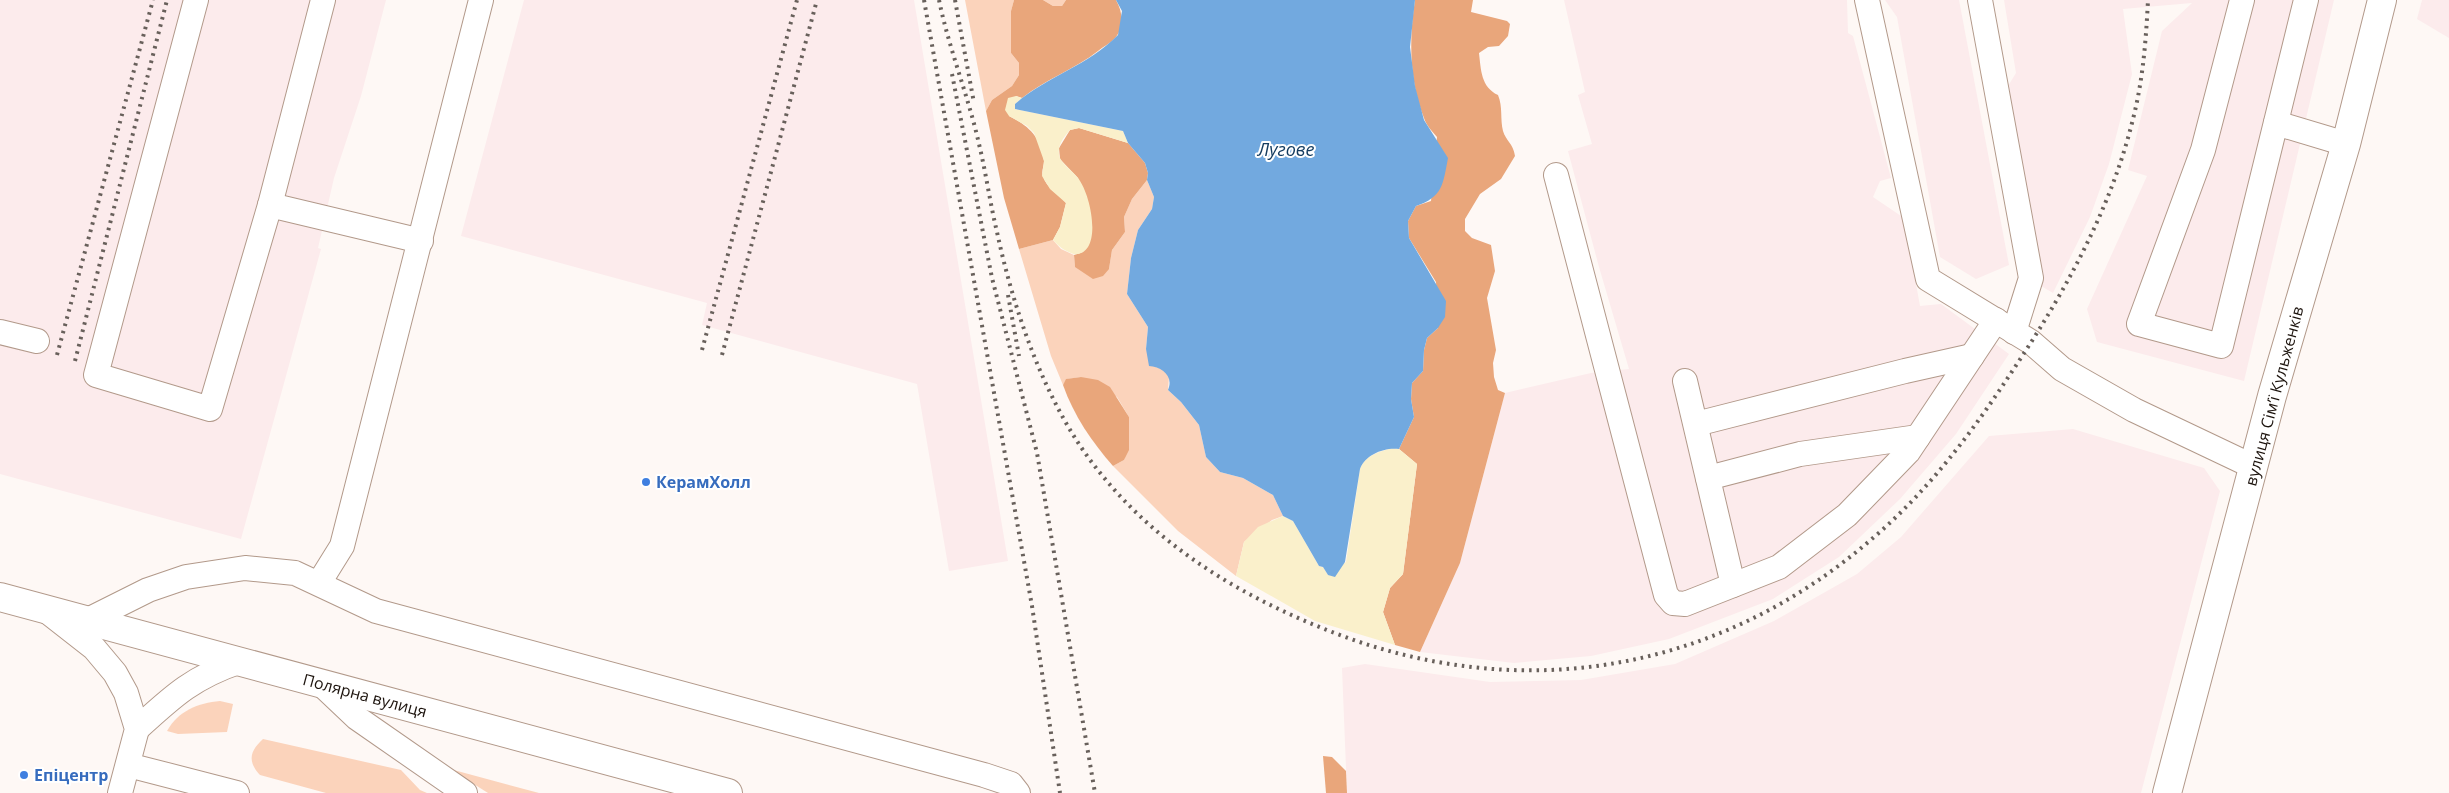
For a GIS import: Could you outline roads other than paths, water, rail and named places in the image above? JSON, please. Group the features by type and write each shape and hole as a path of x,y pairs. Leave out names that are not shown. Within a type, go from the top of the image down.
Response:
{"main road":[{"name":"вулиця Сімʼї Кульженків","path":"2167,793 2272,396 2346,144 2382,0"},
{"name":"Полярна вулиця","path":"0,597 728,793"}],"street":[{"path":"196,0 96,375 210,409 270,205 323,0"},
{"path":"319,583 342,546 481,0"},
{"path":"1868,0 1928,280 2032,342 2062,369 2126,406 2254,467"},
{"path":"1556,175 1666,595 1674,603 1685,604 1779,567 1848,515 1908,452 1972,356 2005,326 2031,278 1980,0"},
{"path":"2242,0 2203,150 2139,324 2221,346 2306,0"},
{"path":"2276,123 2346,144"},
{"path":"270,205 421,241"},
{"path":"0,332 37,341"},
{"path":"1696,424 1972,356"},
{"path":"1685,381 1733,585"},
{"path":"1708,478 1800,454 1918,437"},
{"path":"88,620 148,590 206,573 245,568 280,570 296,573 376,611 415,623 984,775 1015,788"},
{"path":"43,608 94,648 114,673 126,694 137,729 120,793"},
{"path":"137,729 190,683 212,670 241,661"},
{"path":"319,682 357,718 465,793"},
{"path":"128,765 237,793"}],"water":[{"name":"Лугове","path":"1116,0 1415,0 1410,47 1415,86 1424,120 1448,158 1443,182 1437,194 1416,206 1408,221 1409,238 1446,301 1445,317 1438,328 1427,338 1424,350 1423,371 1412,383 1411,399 1414,417 1399,449 1387,449 1376,453 1362,464 1345,562 1335,577 1328,575 1323,567 1319,566 1293,521 1283,516 1273,495 1243,478 1220,472 1206,457 1199,425 1181,402 1168,390 1169,380 1166,373 1158,368 1149,366 1146,349 1148,327 1127,294 1131,258 1138,230 1152,209 1154,197 1147,180 1148,173 1145,163 1128,143 1123,131 1015,109 1015,104 1027,95 1094,55 1118,35 1122,11"}],"railway":[{"path":"57,355 153,0"},
{"path":"75,361 167,0"},
{"path":"702,350 797,0"},
{"path":"722,355 817,0"},
{"path":"924,0 1032,606 1060,793"},
{"path":"939,0 975,126 1004,263 1034,356 1047,387 1079,444 1121,497 1174,546 1204,567 1266,603 1332,632 1403,655 1475,667 1546,670 1616,663 1684,646 1750,620 1813,584 1873,538 1931,480 1998,393 2032,341 2068,280 2099,217 2124,152 2133,119 2144,60 2148,0"},
{"path":"955,0 974,103"},
{"path":"952,74 992,278 1037,453 1095,793"},
{"path":"1008,295 1019,356"}],"place":[{"name":"КерамХолл","path":"646,482"},
{"name":"Епіцентр","path":"24,775"}]}
